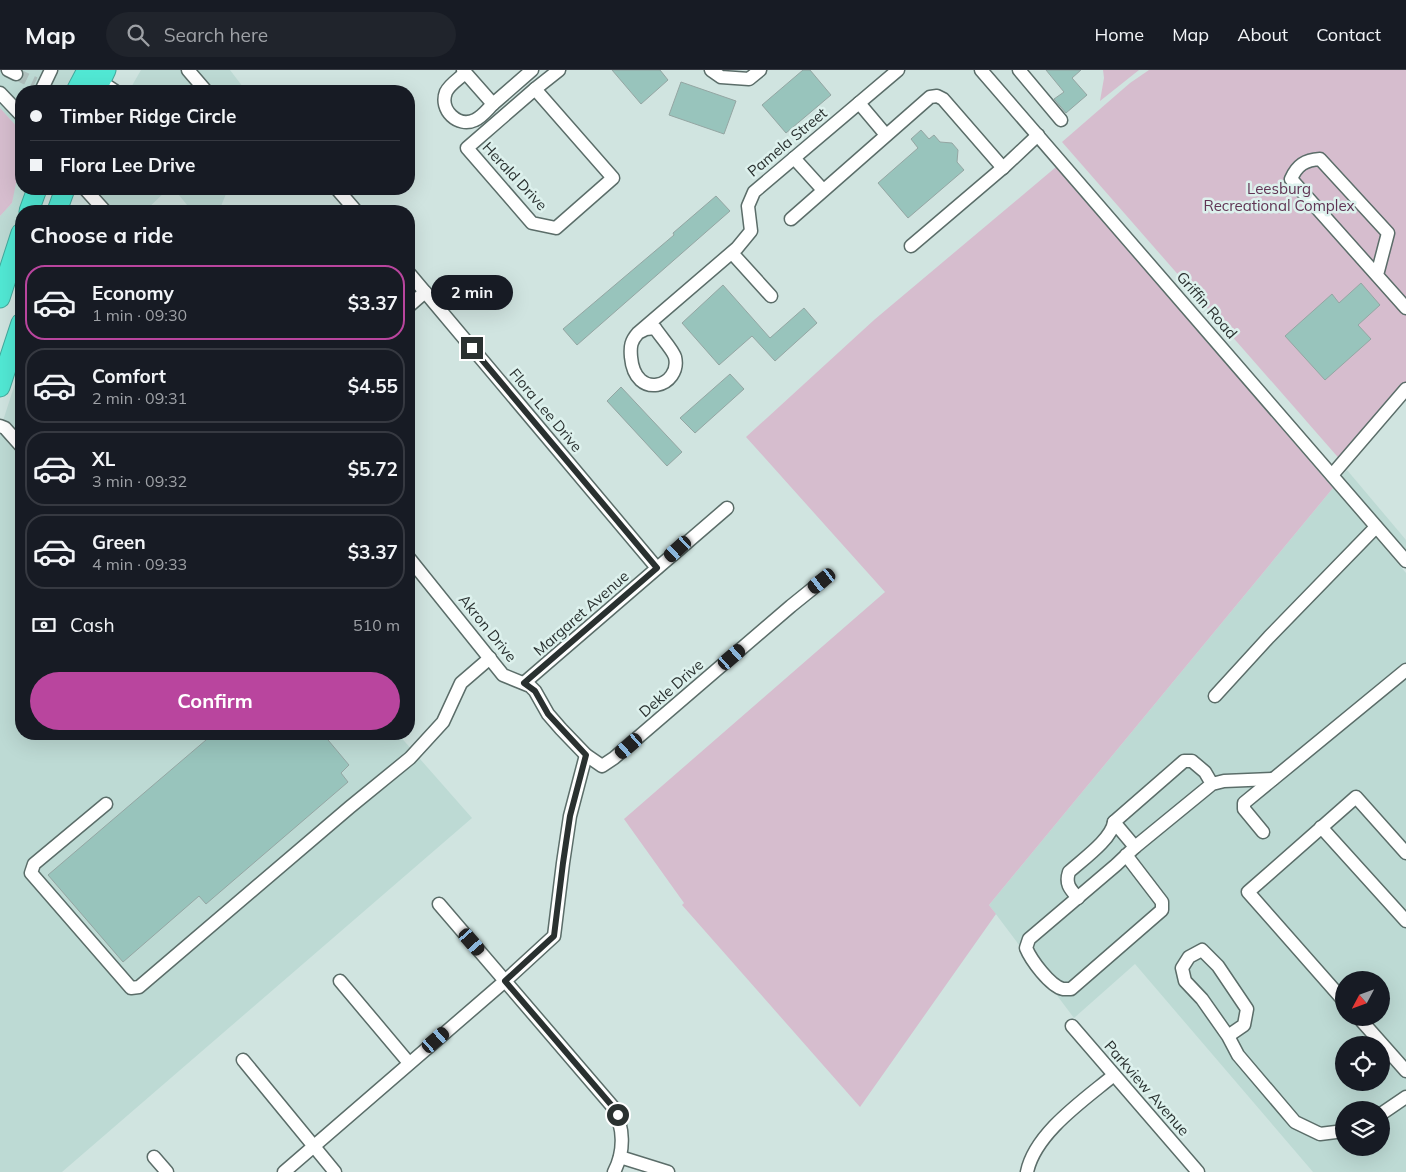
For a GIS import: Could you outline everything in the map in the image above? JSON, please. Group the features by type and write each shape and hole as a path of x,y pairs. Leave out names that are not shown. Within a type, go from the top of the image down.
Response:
{"highway":[{"path":"79,85 87,70"},
{"path":"107,85 116,70"},
{"path":"0,298 6,256 15,242"},
{"path":"0,387 15,341"}],"street":[{"path":"40,85 51,70"},
{"path":"188,70 201,85"},
{"path":"492,104 464,71 447,90 444,102 448,113 458,120 470,122 480,117 492,104 532,70"},
{"name":"Herald Drive","path":"535,88 613,178 556,228 532,223 467,148 535,88 559,70"},
{"path":"711,70 721,77 748,80 760,70"},
{"name":"Pamela Street","path":"638,333 732,253 751,231 748,206 754,192 898,70"},
{"name":"Griffin Road","path":"982,70 1406,561"},
{"path":"1019,70 1061,120"},
{"path":"0,93 15,109"},
{"path":"791,219 930,97 937,96 943,99 1003,168"},
{"path":"859,103 886,135"},
{"path":"912,246 1003,168 1038,135"},
{"path":"794,158 823,190"},
{"path":"1377,275 1388,233 1320,158 1304,162 1294,172 1291,179 1406,308"},
{"path":"90,195 100,205"},
{"path":"342,195 351,205"},
{"path":"732,253 771,296"},
{"name":"Flora Lee Drive","path":"415,280 657,568"},
{"path":"415,301 425,292"},
{"path":"655,328 671,350 675,358 675,366 672,374 666,381 650,385 642,382 635,376 632,368 630,347 632,339 638,333 646,329 655,328"},
{"path":"1332,476 1406,389"},
{"path":"0,426 5,428 15,439"},
{"name":"Margaret Avenue","path":"524,683 727,508"},
{"path":"1215,696 1269,637 1376,527"},
{"name":"Akron Drive","path":"415,565 504,675 524,683 535,691 548,714 586,755"},
{"name":"Dekle Drive","path":"586,755 602,766 614,758 822,581"},
{"path":"106,804 34,864 31,873 131,988 139,986 410,758 443,722 461,683 490,658"},
{"path":"1263,832 1244,809 1244,803 1406,670"},
{"path":"284,1172 505,981 554,936 570,816 586,755"},
{"path":"1078,898 1068,887 1067,878 1069,872 1104,840 1113,828 1114,822 1184,761 1192,761 1205,772 1212,784"},
{"path":"1114,822 1131,851 1162,902 1162,910 1072,989 1064,989 1053,984 1029,956 1026,948 1029,939 1131,851 1212,784 1230,781 1273,779"},
{"path":"1335,991 1248,892 1356,797 1406,853"},
{"path":"1321,827 1406,921"},
{"path":"439,904 613,1107 618,1115 622,1130 620,1158 614,1172"},
{"path":"1228,1036 1244,1025 1247,1009 1218,966 1202,950 1188,957 1182,968 1185,981 1202,999 1238,1054 1295,1122 1320,1134 1335,1132"},
{"path":"340,981 409,1063"},
{"name":"Parkview Avenue","path":"1072,1026 1198,1172"},
{"path":"1366,1026 1406,1071"},
{"path":"243,1060 335,1172"},
{"path":"1027,1172 1031,1158 1048,1131 1114,1075"},
{"path":"1390,1108 1406,1098"},
{"path":"154,1157 167,1172"},
{"path":"620,1158 668,1172"}],"shaded area":[{"path":"0,70 76,70 69,85 15,85 15,124 0,108"},
{"path":"141,70 230,70 241,85 132,85"},
{"path":"15,176 15,195 25,195 22,205 15,205 15,225 0,270 0,216 12,203"},
{"path":"96,195 162,195 151,205 105,205"},
{"path":"179,195 226,195 221,205 187,205"},
{"path":"15,384 15,740 403,740 472,818 62,1172 0,1172 0,430"},
{"path":"1347,470 1406,540 1406,550 1342,476"},
{"path":"1333,488 1406,573 1406,1172 1313,1172 1135,964 1074,1018 989,905"}],"green space":[{"path":"1103,70 1139,70 1100,101 1104,78"},
{"name":"Leesburg Recreational Complex","path":"1149,70 1406,70 1406,387 1343,463 1062,142 1130,83"},
{"path":"0,108 15,124 15,188 12,203 0,216"},
{"path":"1056,167 1333,488 989,905 996,914 860,1107 682,905 684,903 624,819 885,592 746,437 874,320"}],"building":[{"path":"612,70 660,70 668,80 641,104"},
{"path":"803,70 810,70 831,95 786,133 762,105"},
{"path":"1046,70 1081,70 1072,78 1087,95 1066,113 1054,99 1064,92"},
{"path":"681,82 736,101 724,134 669,115"},
{"path":"921,130 929,139 934,135 940,142 952,143 958,150 957,162 964,170 908,218 878,183 918,148 911,139"},
{"path":"716,196 730,211 577,345 563,329 674,235 673,233"},
{"path":"1361,283 1380,305 1358,325 1371,339 1325,380 1285,336 1332,294 1339,303"},
{"path":"723,285 770,338 804,308 817,323 775,361 752,336 719,365 682,323"},
{"path":"730,374 744,389 695,433 680,418"},
{"path":"621,387 682,452 667,466 607,401"},
{"path":"206,740 328,740 349,765 341,773 348,782 206,904 199,896 123,962 48,875"}],"tunnel":[{"path":"16,74 35,83"}],"route":[{"path":"472,348 657,568 524,683 535,691 548,714 586,755 570,816 554,936 505,981 618,1115"}]}
